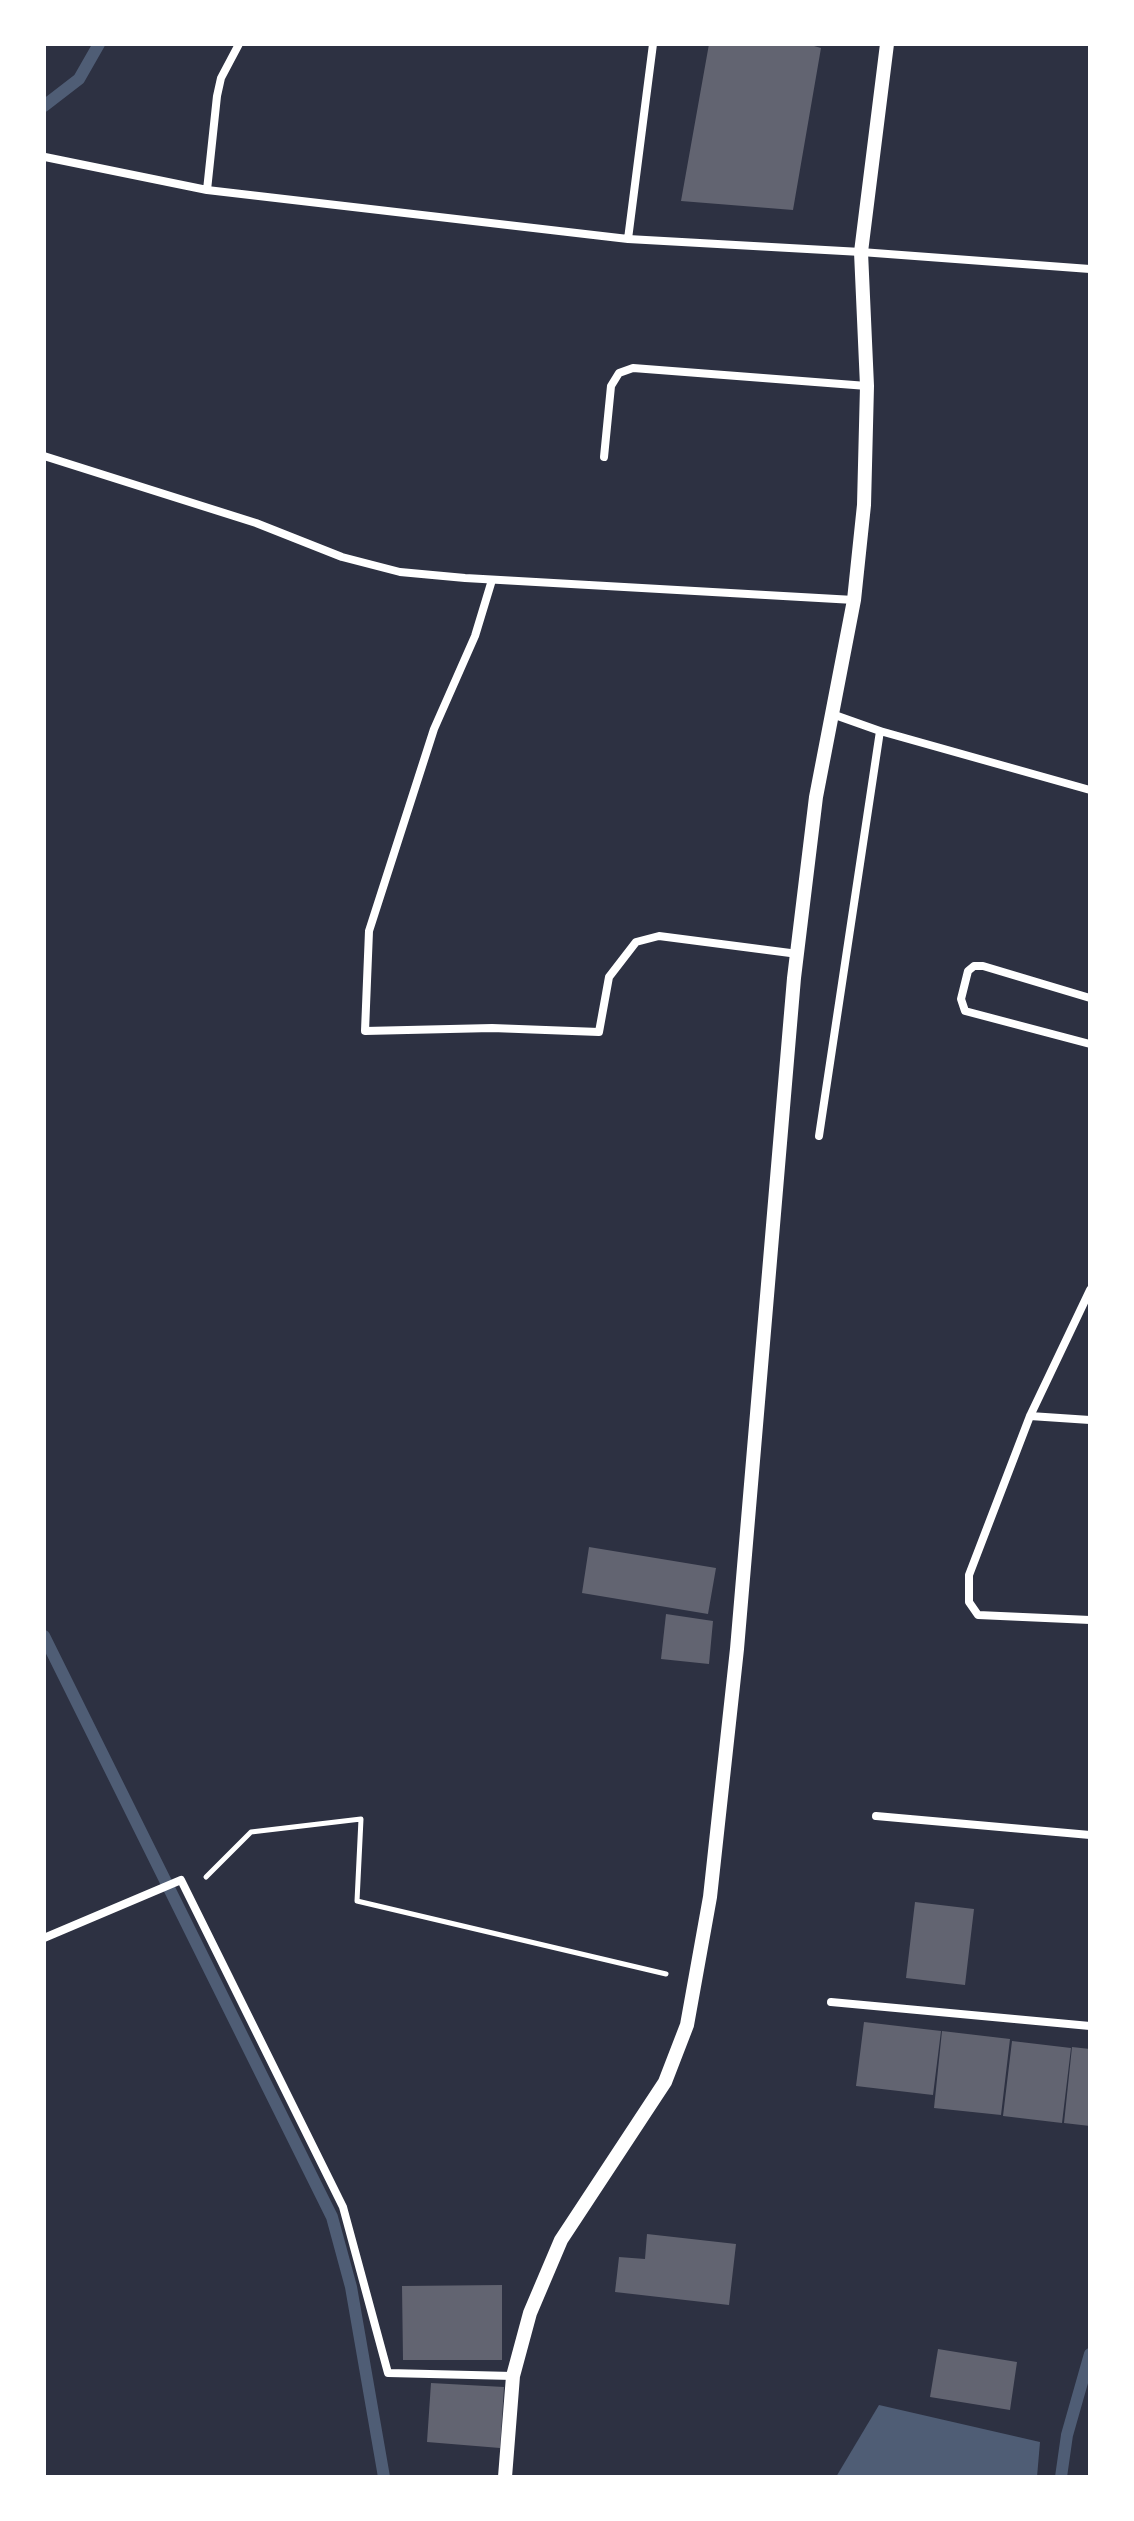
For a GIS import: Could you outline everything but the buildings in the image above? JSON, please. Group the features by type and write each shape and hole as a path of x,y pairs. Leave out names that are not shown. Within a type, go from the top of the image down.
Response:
{"street":[{"path":"207,190 217,96 221,78 239,44"},
{"path":"628,239 653,44"},
{"path":"505,2477 513,2376 530,2313 561,2240 665,2082 687,2025 710,1897 737,1649 798,954 816,797 854,600 864,505 867,386 861,252 887,44"},
{"path":"45,157 207,190 628,239 1090,269"},
{"path":"604,457 611,386 619,373 633,368 867,386"},
{"path":"44,456 256,523 342,557 400,572 854,600"},
{"path":"492,580 475,636 434,729 369,931 365,1031 492,1028 599,1032 609,977 636,942 659,936 798,954"},
{"path":"832,714 880,731 1090,790"},
{"path":"819,1136 880,731"},
{"path":"1090,998 974,966 968,971 961,999 965,1011 1090,1044"},
{"path":"1090,1290 1030,1416 969,1575 969,1602 978,1615 1090,1620"},
{"path":"1030,1416 1090,1420"},
{"path":"876,1816 1090,1835"},
{"path":"44,1938 181,1880 343,2207 388,2373 513,2376"},
{"path":"831,2002 1090,2026"}],"path":[{"path":"181,1880 205,1878 251,1832 361,1819 357,1901 695,1981"}],"water":[{"path":"879,2405 1040,2442 1037,2477 836,2477"}],"waterway":[{"path":"44,106 79,79 99,44"},
{"path":"44,1636 332,2217 351,2287 384,2477"},
{"path":"1061,2477 1067,2435 1090,2354"}]}
